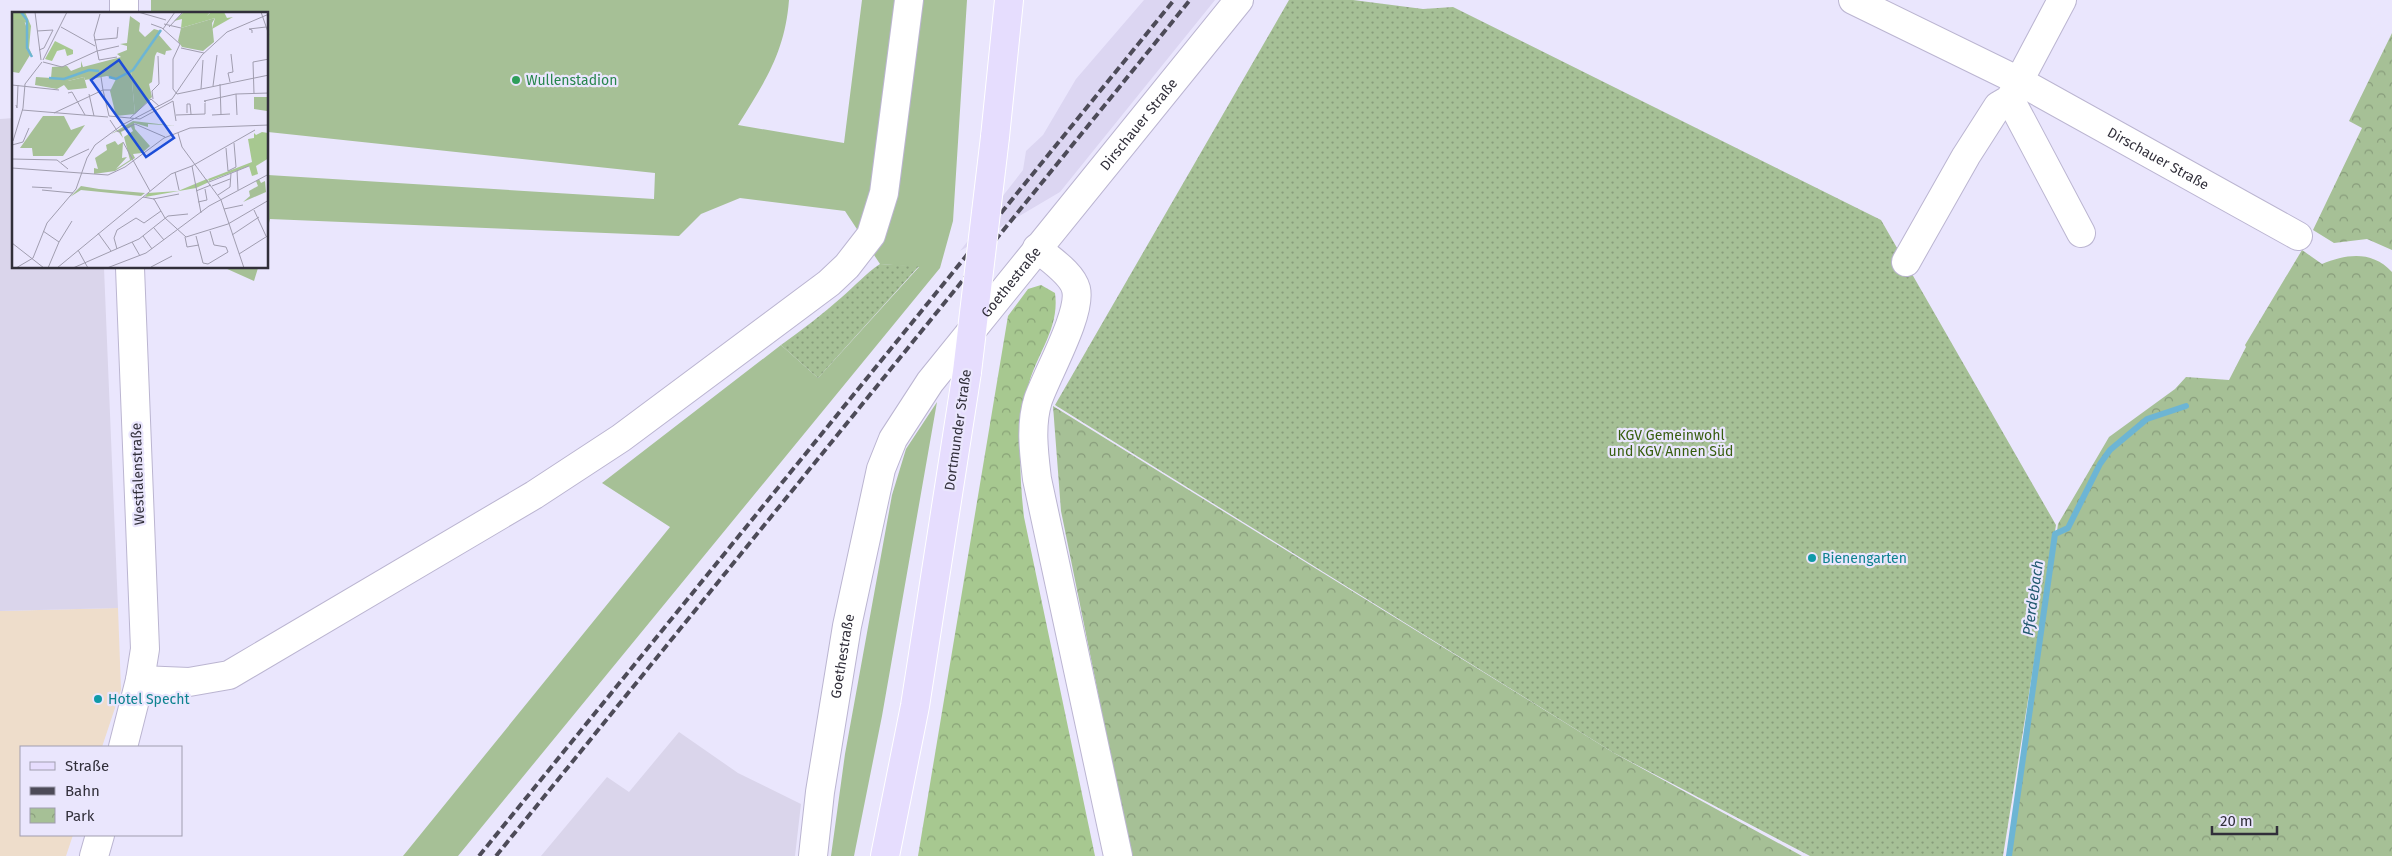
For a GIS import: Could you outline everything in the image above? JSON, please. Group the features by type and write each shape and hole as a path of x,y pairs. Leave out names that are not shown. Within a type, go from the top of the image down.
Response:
{"main road":[{"name":"Dortmunder Straße","path":"885,856 916,696 967,372 1009,0"}],"street":[{"path":"140,680 189,682 228,675 534,495 621,438 829,283 862,248 881,209 888,172 909,0"},
{"name":"Dirschauer Straße","path":"1037,248 1239,0"},
{"name":"Dirschauer Straße","path":"1852,0 2014,90 2298,236"},
{"path":"1906,262 1966,156 1998,106 2014,90 2062,0"},
{"path":"2014,90 2081,233"},
{"name":"Goethestraße","path":"813,856 820,792 847,626 882,469 893,439 930,382 1037,248 1068,276 1076,289 1075,312 1038,402 1033,443 1037,479 1118,856"},
{"name":"Westfalenstraße","path":"123,746 140,680 145,649 130,269"},
{"path":"94,856 100,836"}],"shaded area":[{"path":"1144,0 1215,0 1060,192 960,251 1023,170 1026,151 1043,135 1076,79"},
{"path":"12,118 12,269 104,269 118,608 0,611 0,119"},
{"path":"118,608 121,690 102,746 20,746 20,836 73,836 66,856 0,856 0,611"},
{"path":"679,732 738,773 801,804 795,856 541,856 607,777 629,792"}],"green space":[{"path":"151,0 789,0 783,35 772,66 738,125 844,143 862,0 967,0 953,221 940,268 458,856 403,856 670,527 602,483 781,345 818,378 919,267 880,264 845,211 740,198 701,214 679,236 270,219 269,223 269,175 654,199 655,173 269,132 269,12 151,12"},
{"name":"KGV Gemeinwohl und KGV Annen Süd","path":"1289,0 1353,0 1423,9 1453,7 1881,220 2056,525 2003,856 1810,856 1614,753 1055,405"},
{"path":"2392,33 2392,250 2367,239 2334,243 2313,230 2362,128 2349,121"},
{"path":"2302,250 2322,264 2349,256 2367,257 2376,260 2392,272 2392,856 2011,856 2058,524 2109,437 2175,389 2186,377 2229,380 2246,347 2245,345"},
{"path":"880,264 919,266 818,378 781,345 827,310"},
{"path":"227,269 258,269 254,281"},
{"path":"1041,285 1055,293 1056,306 1051,330 1028,387 1022,419 1020,468 1022,501 1095,856 918,856 1008,316 1028,289"},
{"path":"937,402 882,716 854,856 831,856 845,754 892,495 906,449"},
{"path":"1053,406 1614,753 1802,856 1131,856 1061,511"}],"waterway":[{"name":"Pferdebach","path":"2009,856 2055,534 2068,528 2100,464 2110,450 2147,419 2186,406"}],"railway":[{"path":"479,856 1174,0"},
{"path":"496,856 1190,0"}],"place":[{"name":"Wullenstadion","path":"516,80"},
{"name":"Bienengarten","path":"1812,558"},
{"name":"Hotel Specht","path":"98,699"}]}
